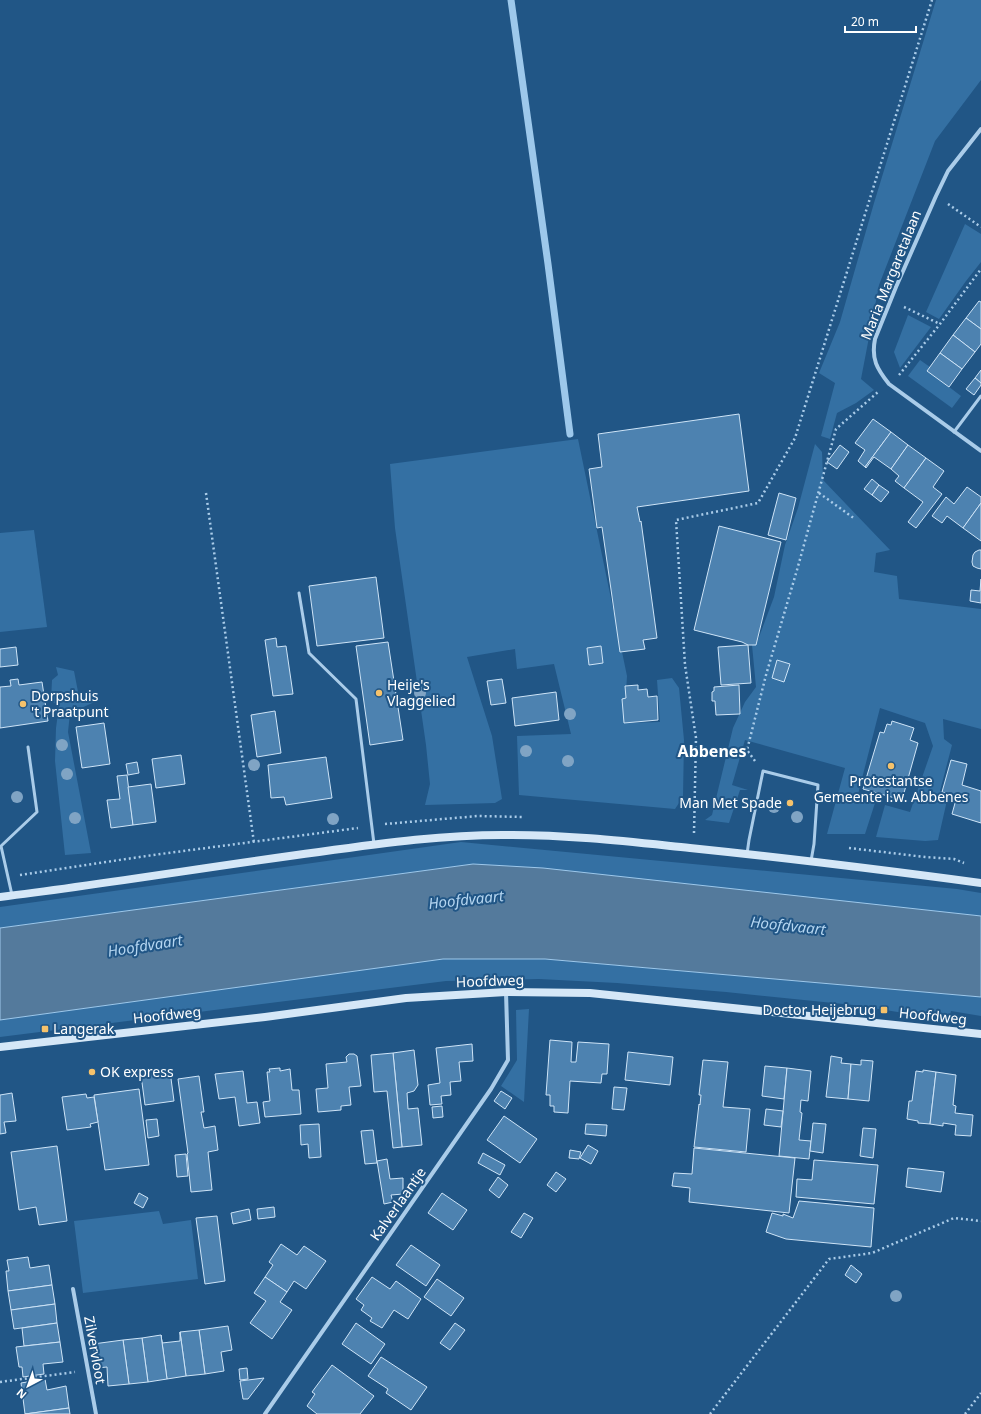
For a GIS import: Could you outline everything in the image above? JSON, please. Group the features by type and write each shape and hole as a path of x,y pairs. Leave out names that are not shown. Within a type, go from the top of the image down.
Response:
{"main road":[{"path":"0,897 374,844 447,837 511,835 590,838 690,848 811,861 981,883"},
{"name":"Hoofdweg","path":"0,1047 265,1017 406,998 506,992 590,993 981,1034"}],"street":[{"name":"Maria Margaretalaan","path":"981,130 948,171 936,196 875,339 874,357 880,373 889,384 981,452"},
{"name":"Kalverlaantje","path":"265,1414 492,1089 508,1060 506,992"},
{"name":"Zilvervloot","path":"73,1289 96,1414"}],"lane":[{"path":"954,432 981,396"},
{"path":"299,593 309,653 356,699 374,844"},
{"path":"12,895 1,846 37,812 28,747"},
{"path":"747,854 748,840 763,771 818,785 814,844 811,861"}],"path":[{"path":"690,848 694,834 696,738 685,665 676,520 758,503 795,438 932,0"},
{"path":"936,196 981,226"},
{"path":"763,771 747,750 766,675 836,429 901,373 981,269"},
{"path":"904,307 940,324"},
{"path":"206,493 257,860"},
{"path":"819,493 855,519"},
{"path":"911,855 941,858"},
{"path":"710,1414 829,1259 872,1253 954,1218 981,1221"},
{"path":"0,1382 75,1372"},
{"path":"965,1414 981,1393"}],"shaded area":[{"path":"936,0 981,0 981,80 935,141 879,285 861,379 874,390 856,403 837,413 830,439 821,436 835,383 819,373 840,322 874,203"},
{"path":"965,224 981,234 981,262 939,319 926,312"},
{"path":"908,315 931,327 900,368 894,352"},
{"path":"920,360 930,367 928,371 961,396 952,408 908,376"},
{"path":"578,439 627,676 624,723 660,722 657,680 672,678 679,688 684,740 683,797 675,809 519,795 517,736 571,734 554,664 517,669 515,649 467,657 492,736 502,799 495,803 425,805 430,784 426,745 395,528 390,464"},
{"path":"815,444 822,452 823,480 890,550 876,553 874,572 897,576 899,599 981,609 981,729 943,719 944,739 952,745 940,791 948,796 938,840 925,841 876,837 885,805 910,812 933,746 925,723 880,708 857,798 875,803 865,834 827,834 845,768 745,740 732,785 748,790 740,790 729,823 705,820 712,815 733,728 745,702 756,687 752,645 756,645 774,597 785,545 798,508"},
{"path":"34,530 47,627 0,632 0,533"},
{"path":"56,667 74,671 80,702 99,700 70,713 68,732 91,853 65,855 55,761 56,728 59,706 51,701 52,680 58,675"},
{"path":"461,842 957,889 981,893 981,916 473,864 0,928 0,907"},
{"path":"443,959 545,959 981,997 981,1016 951,1011 949,1020 853,1005 726,992 617,983 539,979 446,981 0,1037 0,1020"},
{"path":"529,1009 524,1102 501,1086 517,1060 516,1010"},
{"path":"159,1211 163,1224 191,1220 198,1279 83,1293 74,1221"}],"water":[{"name":"Hoofdvaart","path":"473,864 543,868 981,916 981,997 545,959 443,959 0,1020 0,928"}],"building":[{"path":"979,301 981,302 981,329 966,318"},
{"path":"966,318 981,329 981,344 975,352 953,335"},
{"path":"953,335 975,352 962,369 940,353"},
{"path":"940,353 962,369 949,387 927,371"},
{"path":"981,370 981,383 975,378"},
{"path":"975,378 981,383 981,385 974,395 966,389"},
{"path":"739,414 749,491 637,507 640,522 641,521 657,638 643,640 645,649 620,652 602,527 597,528 589,469 602,467 598,434"},
{"path":"873,419 891,432 865,467 858,461 865,450 855,443"},
{"path":"891,432 908,445 891,469 874,457 866,468 865,467"},
{"path":"840,445 849,452 837,469 827,462"},
{"path":"908,445 926,458 904,488 895,481 899,476 891,469"},
{"path":"926,458 944,471 933,487 942,494 916,528 908,522 923,502 904,488"},
{"path":"872,479 879,485 872,495 864,489"},
{"path":"879,485 889,492 881,502 872,495"},
{"path":"967,487 981,497 981,503 963,528 947,516 942,523 932,516 946,497 954,504"},
{"path":"779,493 796,498 786,540 768,535"},
{"path":"981,503 981,541 963,528"},
{"path":"719,526 781,542 756,645 748,645 742,642 694,630"},
{"path":"981,550 981,569 973,566 972,562 973,555"},
{"path":"376,577 384,638 317,646 309,586"},
{"path":"981,579 981,603 970,601 971,590 980,591"},
{"path":"276,638 277,647 286,646 293,694 273,696 265,640"},
{"name":"Heije's Vlaggelied","path":"388,642 403,740 370,745 356,646"},
{"path":"748,645 751,683 721,685 718,647"},
{"path":"601,646 603,663 589,665 587,648"},
{"path":"16,647 18,665 0,667 0,649"},
{"path":"777,660 790,664 784,682 772,678"},
{"name":"Dorpshuis 't Praatpunt","path":"18,679 19,685 42,682 48,721 0,728 0,687 11,686 10,680"},
{"path":"502,679 506,703 491,705 487,681"},
{"path":"638,685 638,690 647,689 648,697 657,696 658,720 624,723 622,699 626,698 625,686"},
{"path":"739,685 740,714 716,715 715,701 712,701 712,692 714,691 714,687"},
{"path":"556,692 559,720 515,726 512,698"},
{"path":"275,711 281,753 257,757 251,715"},
{"name":"Protestantse Gemeente i.w. Abbenes","path":"892,721 914,728 910,740 918,743 902,800 863,789 880,732 884,733 887,724 891,725"},
{"path":"104,723 110,764 82,768 76,727"},
{"path":"181,755 185,784 156,788 152,759"},
{"path":"326,757 332,798 286,805 284,797 271,798 268,765"},
{"path":"951,760 967,764 962,785 981,791 981,823 952,814 957,796 942,792"},
{"path":"137,762 139,773 128,775 126,764"},
{"path":"127,775 133,825 111,828 107,800 120,799 117,776"},
{"path":"151,784 156,822 133,825 128,787"},
{"path":"550,1040 572,1042 571,1062 576,1062 578,1042 609,1044 607,1074 602,1074 601,1083 570,1081 568,1113 554,1112 554,1106 550,1106 550,1095 546,1095"},
{"path":"472,1044 473,1061 459,1062 461,1081 450,1082 451,1095 441,1096 442,1104 430,1105 428,1085 440,1083 436,1048"},
{"path":"414,1050 418,1085 414,1091 407,1093 408,1109 418,1108 422,1145 402,1147 393,1053"},
{"path":"628,1052 673,1057 670,1085 625,1080"},
{"path":"393,1053 402,1147 393,1148 387,1091 374,1092 371,1055"},
{"path":"349,1054 354,1054 357,1056 361,1086 349,1087 351,1105 341,1106 341,1110 318,1112 316,1089 328,1088 326,1064 347,1062 346,1057"},
{"path":"831,1056 842,1058 841,1063 851,1064 848,1099 826,1097"},
{"path":"703,1060 728,1062 723,1107 750,1109 746,1152 694,1147 699,1104 700,1105 701,1095 699,1095"},
{"path":"861,1060 873,1061 869,1101 848,1099 851,1064 861,1065"},
{"path":"765,1066 787,1068 784,1099 762,1096"},
{"path":"280,1068 280,1071 290,1069 292,1090 299,1090 301,1114 265,1117 263,1102 270,1101 267,1072 270,1072 269,1069"},
{"path":"787,1068 811,1071 808,1101 801,1100 800,1112 802,1113 799,1140 811,1141 809,1159 779,1156"},
{"path":"923,1070 936,1072 930,1124 918,1123 918,1121 907,1119 909,1101 912,1101 916,1071 923,1072"},
{"path":"170,1071 174,1101 145,1105 141,1075"},
{"path":"243,1071 247,1103 257,1102 260,1123 239,1126 235,1097 219,1099 215,1074"},
{"path":"936,1072 956,1075 953,1105 956,1106 955,1113 973,1115 971,1136 955,1135 956,1125 943,1123 943,1126 930,1124"},
{"path":"199,1076 204,1112 201,1112 204,1128 215,1126 218,1150 208,1152 212,1190 191,1192 188,1153 178,1079"},
{"path":"614,1087 627,1088 624,1110 612,1109"},
{"path":"139,1089 149,1165 105,1170 94,1095"},
{"path":"501,1091 512,1098 505,1109 494,1101"},
{"path":"12,1093 16,1121 4,1122 6,1133 0,1134 0,1095"},
{"path":"86,1094 87,1098 94,1097 98,1122 90,1124 91,1127 67,1130 62,1097"},
{"path":"442,1106 443,1117 433,1118 432,1107"},
{"path":"766,1109 783,1111 781,1127 764,1125"},
{"path":"504,1116 537,1139 520,1163 487,1140"},
{"path":"157,1119 159,1136 148,1138 146,1120"},
{"path":"813,1123 826,1124 823,1153 810,1151"},
{"path":"319,1124 321,1157 309,1158 308,1144 301,1145 300,1125"},
{"path":"586,1124 607,1125 606,1136 585,1134"},
{"path":"863,1128 876,1129 873,1158 860,1156"},
{"path":"373,1130 377,1163 365,1164 361,1131"},
{"path":"588,1145 598,1151 591,1164 580,1158"},
{"path":"57,1146 67,1221 39,1225 36,1207 19,1210 11,1152"},
{"path":"694,1148 795,1158 789,1213 689,1202 690,1188 672,1186 674,1173 692,1174"},
{"path":"570,1150 581,1152 579,1159 569,1158"},
{"path":"483,1153 505,1165 500,1175 478,1163"},
{"path":"186,1154 188,1176 177,1177 175,1155"},
{"path":"387,1159 390,1179 403,1178 403,1194 391,1195 393,1202 384,1204 377,1161"},
{"path":"814,1160 878,1165 874,1204 796,1197 797,1179 812,1180"},
{"path":"908,1168 944,1172 941,1192 906,1187"},
{"path":"556,1172 566,1179 556,1192 547,1185"},
{"path":"498,1177 508,1185 499,1198 489,1190"},
{"path":"139,1193 148,1198 143,1208 134,1203"},
{"path":"442,1193 467,1210 453,1230 428,1213"},
{"path":"799,1201 874,1208 871,1247 786,1239 766,1232 772,1213 783,1216 783,1214 793,1218"},
{"path":"274,1207 275,1217 258,1219 257,1209"},
{"path":"249,1209 251,1220 233,1224 231,1213"},
{"path":"524,1213 533,1218 521,1238 511,1232"},
{"path":"217,1216 225,1281 205,1284 196,1218"},
{"path":"281,1244 297,1255 304,1246 326,1261 306,1289 294,1281 287,1292 265,1277 273,1265 269,1262"},
{"path":"411,1245 440,1265 426,1286 396,1265"},
{"path":"28,1257 30,1268 49,1265 52,1285 8,1291 6,1271 9,1271 7,1260"},
{"path":"851,1265 862,1274 856,1283 845,1275"},
{"path":"265,1277 287,1292 280,1302 292,1310 272,1339 250,1323 266,1301 254,1293"},
{"path":"372,1277 390,1289 396,1281 421,1299 408,1319 394,1310 382,1328 370,1321 372,1318 361,1310 364,1305 356,1299"},
{"path":"437,1279 464,1298 451,1316 424,1297"},
{"path":"52,1285 55,1304 11,1310 8,1291"},
{"path":"55,1304 57,1323 14,1329 11,1310"},
{"path":"57,1323 60,1342 24,1346 22,1328"},
{"path":"356,1323 385,1344 371,1364 342,1344"},
{"path":"455,1323 465,1330 450,1350 440,1343"},
{"path":"228,1326 232,1350 221,1352 224,1371 205,1374 199,1330"},
{"path":"199,1330 205,1374 186,1376 180,1332"},
{"path":"180,1332 186,1376 167,1379 162,1343 180,1341"},
{"path":"161,1335 167,1379 148,1382 142,1338"},
{"path":"142,1338 148,1382 129,1384 123,1340"},
{"path":"123,1340 129,1384 108,1386 107,1367 97,1368 93,1344"},
{"path":"60,1342 63,1362 43,1364 44,1374 23,1377 22,1367 19,1367 16,1347"},
{"path":"381,1357 427,1387 411,1410 386,1393 388,1389 368,1376"},
{"path":"332,1365 374,1396 360,1414 317,1414 307,1406 315,1394 312,1392"},
{"path":"247,1368 248,1379 240,1380 239,1369"},
{"path":"264,1378 248,1399 243,1399 240,1381"},
{"path":"45,1379 47,1390 66,1386 69,1408 25,1414 21,1383"},
{"path":"69,1408 70,1414 25,1414"}],"waterway":[{"path":"511,0 570,434"}],"place":[{"name":"Heije's Vlaggelied","path":"379,693"},
{"name":"Dorpshuis 't Praatpunt","path":"23,704"},
{"name":"Protestantse Gemeente i.w. Abbenes","path":"891,766"},
{"name":"Man Met Spade","path":"790,803"},
{"name":"Doctor Heijebrug","path":"884,1010"},
{"name":"Langerak","path":"45,1029"},
{"name":"OK express","path":"92,1072"}],"district":[{"name":"Abbenes","path":"712,751"}]}
